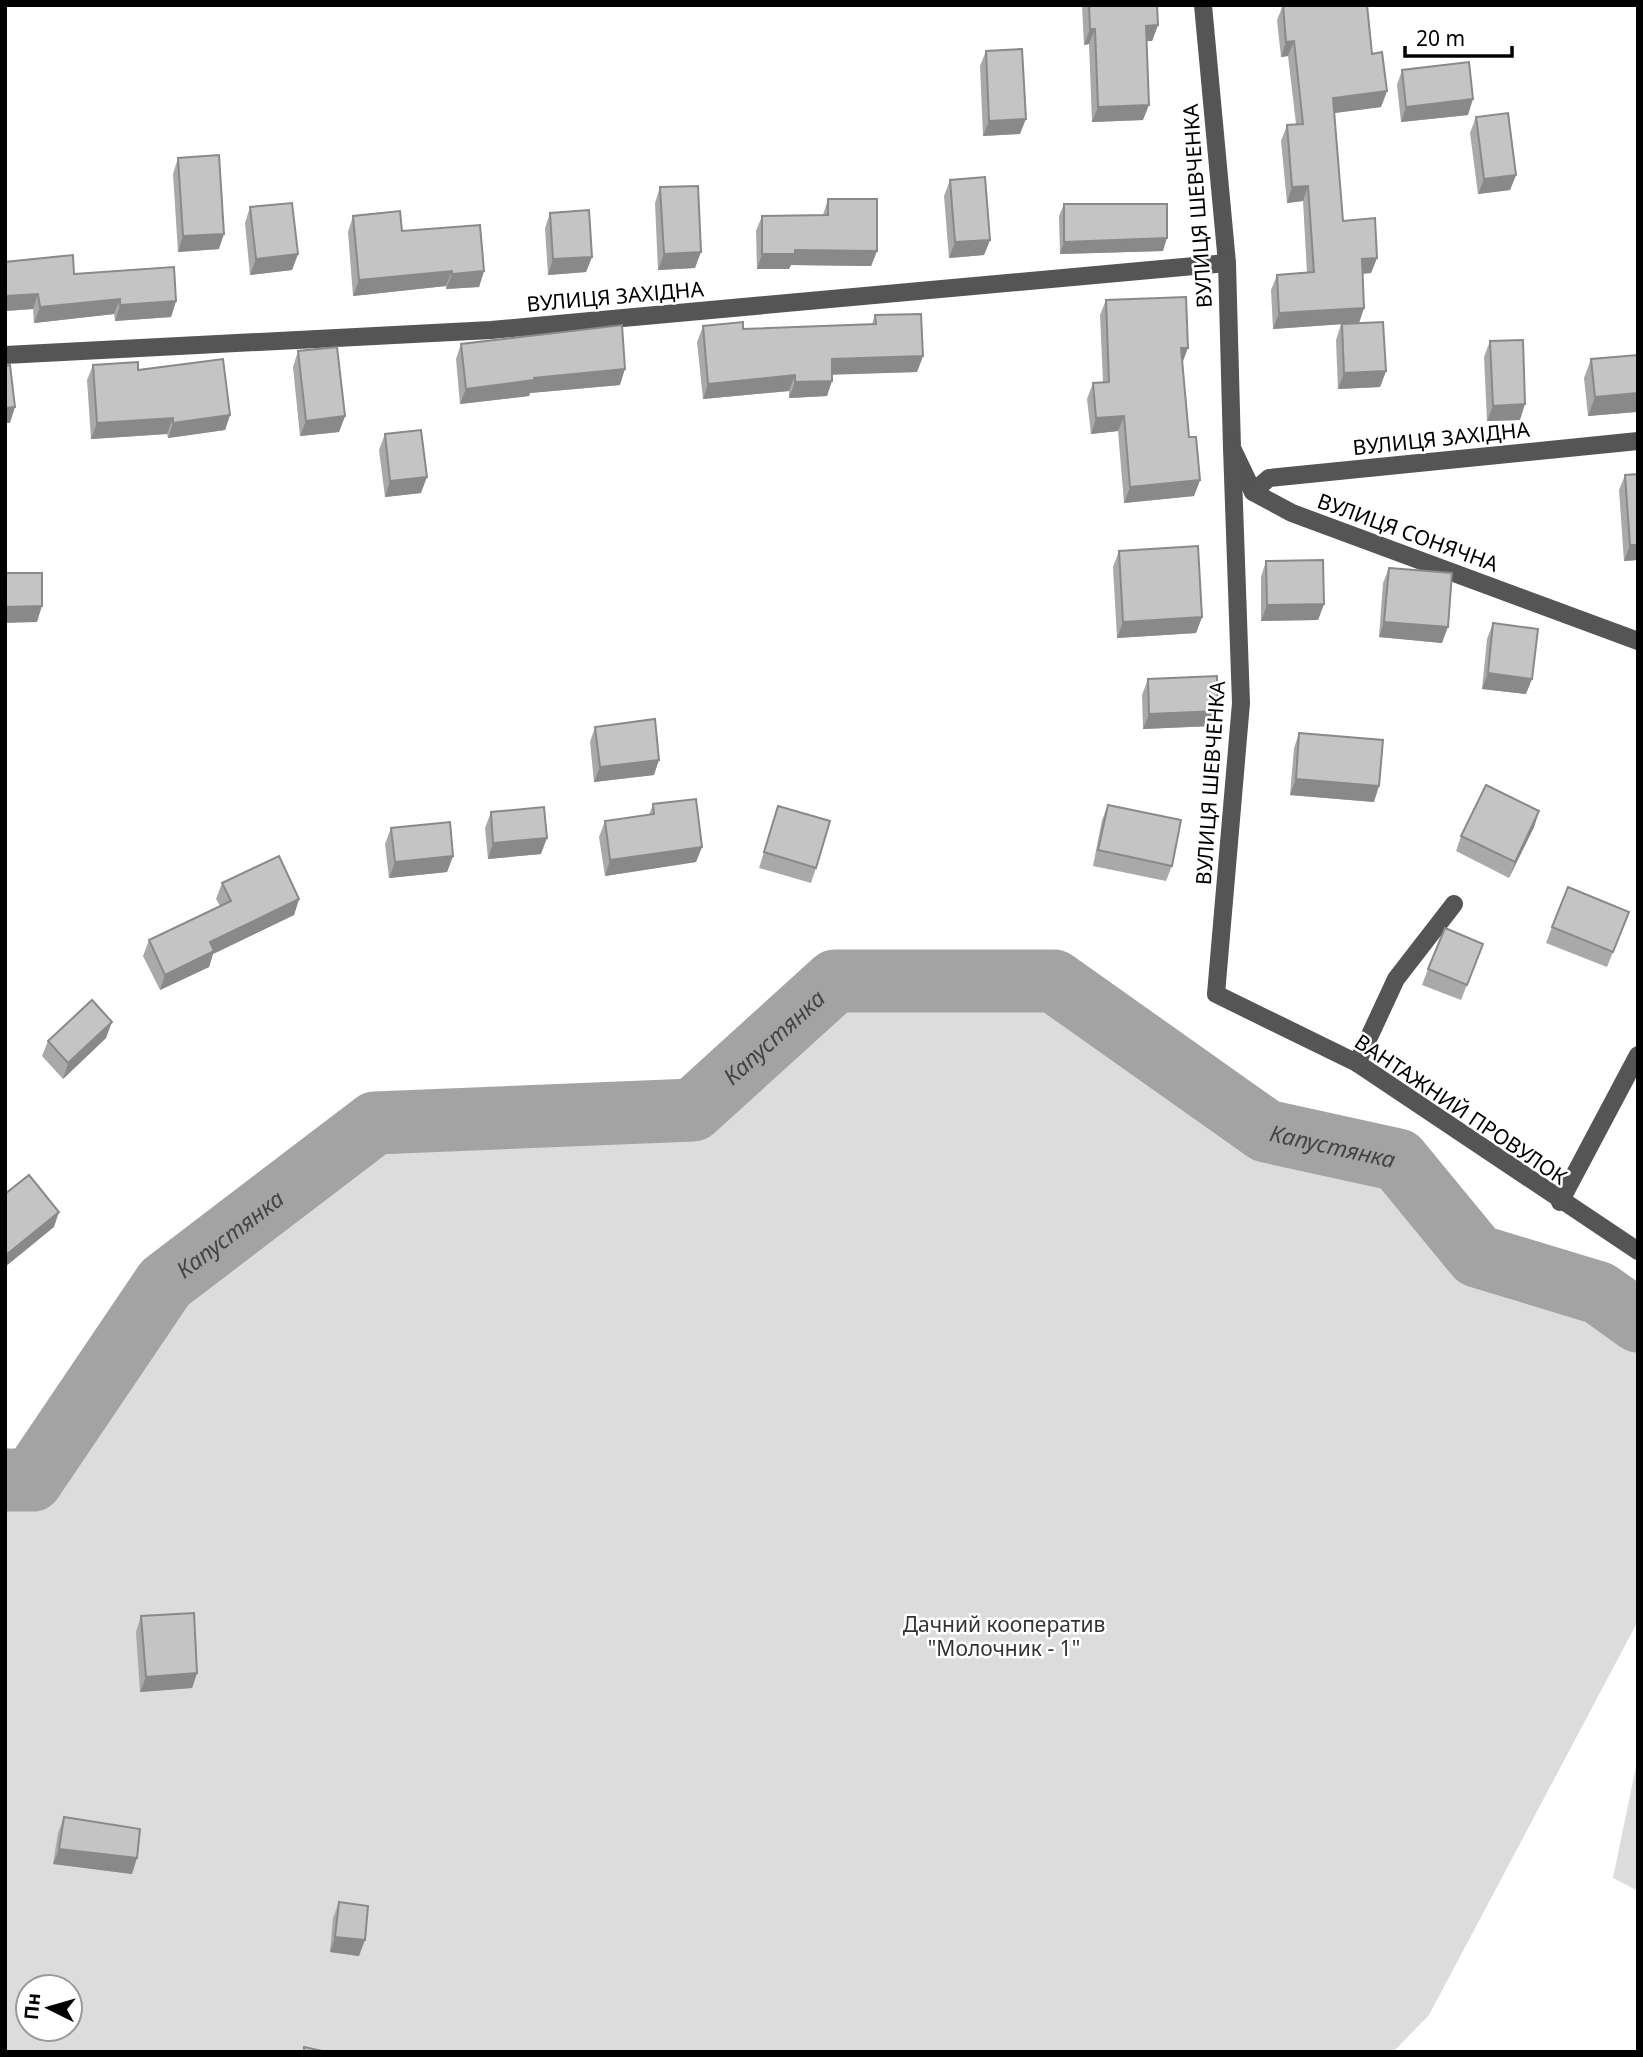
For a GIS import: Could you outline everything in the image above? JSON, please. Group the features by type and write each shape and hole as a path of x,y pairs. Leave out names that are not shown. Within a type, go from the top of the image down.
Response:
{"street":[{"name":"ВУЛИЦЯ ШЕВЧЕНКА","path":"1203,5 1227,263 1241,703 1216,995"},
{"name":"ВУЛИЦЯ ЗАХІДНА","path":"5,355 491,330 1227,263"},
{"name":"ВУЛИЦЯ ЗАХІДНА","path":"1253,492 1269,478 1638,441"},
{"path":"1232,448 1253,492"},
{"name":"ВУЛИЦЯ СОНЯЧНА","path":"1253,492 1292,513 1638,641"},
{"path":"1357,1063 1396,979 1454,904"},
{"name":"ВАНТАЖНИЙ ПРОВУЛОК","path":"1216,995 1357,1063 1560,1202 1638,1251"},
{"path":"1560,1202 1638,1055"}],"green space":[{"name":"Дачний кооператив \"Молочник - 1\"","path":"1044,1004 1248,1150 1391,1183 1462,1279 1595,1316 1638,1352 1638,1621 1429,2015 1393,2052 5,2052 5,1508 36,1509 169,1313 358,1156 710,1126 838,1012"},
{"path":"1638,1757 1638,1891 1613,1878"}],"building":[{"path":"1089,5 1157,5 1158,25 1146,26 1149,105 1098,107 1095,29 1090,29"},
{"path":"1283,5 1367,5 1372,54 1382,52 1387,91 1333,98 1343,221 1375,218 1377,258 1362,259 1364,308 1279,313 1277,275 1314,272 1308,186 1292,187 1287,125 1303,124 1294,41 1286,42"},
{"path":"1022,49 1026,119 989,121 986,51"},
{"path":"1469,62 1473,99 1406,107 1402,70"},
{"path":"1508,113 1516,175 1484,179 1476,117"},
{"path":"219,155 224,234 183,236 178,158"},
{"path":"985,177 990,240 955,242 950,180"},
{"path":"698,186 701,252 664,254 660,187"},
{"path":"828,199 877,199 877,251 795,250 795,254 762,254 762,216 828,215"},
{"path":"292,203 298,254 256,259 250,207"},
{"path":"1064,204 1167,204 1167,238 1064,242"},
{"path":"589,210 592,257 553,259 550,213"},
{"path":"400,211 402,231 480,225 484,271 452,274 452,271 359,280 353,216"},
{"path":"73,255 74,274 174,267 176,301 120,305 120,299 40,307 38,294 5,296 5,262"},
{"path":"1186,297 1188,348 1181,348 1189,437 1196,437 1200,480 1130,487 1124,416 1096,418 1093,383 1109,382 1106,300"},
{"path":"921,314 923,356 832,359 832,381 795,382 795,375 708,384 703,326 743,322 743,329 876,324 875,315"},
{"path":"1383,322 1386,371 1344,373 1342,324"},
{"path":"622,325 625,369 534,378 466,389 461,344"},
{"path":"1523,340 1525,404 1493,406 1490,341"},
{"path":"337,347 345,416 306,421 298,351"},
{"path":"1638,355 1638,393 1595,397 1591,359"},
{"path":"223,359 230,415 173,423 173,418 97,423 93,365 138,362 138,370"},
{"path":"10,365 15,407 5,408 5,366"},
{"path":"421,430 427,477 390,481 385,434"},
{"path":"1638,474 1638,545 1630,545 1625,475"},
{"path":"1198,546 1202,617 1123,622 1119,551"},
{"path":"1323,560 1324,604 1267,605 1266,561"},
{"path":"1389,568 1452,573 1448,627 1384,622"},
{"path":"5,573 42,573 42,606 5,607"},
{"path":"1493,623 1538,629 1532,679 1488,673"},
{"path":"1217,676 1218,711 1149,714 1148,679"},
{"path":"655,719 659,760 600,767 595,727"},
{"path":"1299,733 1383,740 1379,786 1296,779"},
{"path":"1486,785 1539,811 1515,862 1461,836"},
{"path":"696,799 702,847 610,860 605,821 654,814 653,804"},
{"path":"1108,805 1181,820 1172,866 1098,850"},
{"path":"778,806 830,821 816,868 764,852"},
{"path":"544,807 547,838 493,843 491,812"},
{"path":"450,822 453,856 395,862 391,828"},
{"path":"279,856 299,899 210,942 214,951 165,975 149,940 231,901 222,883"},
{"path":"1568,887 1629,912 1613,952 1552,927"},
{"path":"1445,928 1483,944 1467,985 1428,969"},
{"path":"92,1000 112,1022 68,1063 48,1041"},
{"path":"29,1175 59,1212 6,1255 5,1194"},
{"path":"194,1613 197,1673 146,1677 141,1616"},
{"path":"64,1817 140,1829 137,1858 59,1849"},
{"path":"339,1902 368,1906 365,1940 335,1937"},
{"path":"304,2047 327,2052 304,2052"}],"waterway":[{"name":"Капустянка","path":"5,1480 32,1480 165,1283 375,1123 693,1110 835,981 1054,981 1266,1131 1398,1160 1477,1256 1599,1293 1638,1321"}]}
